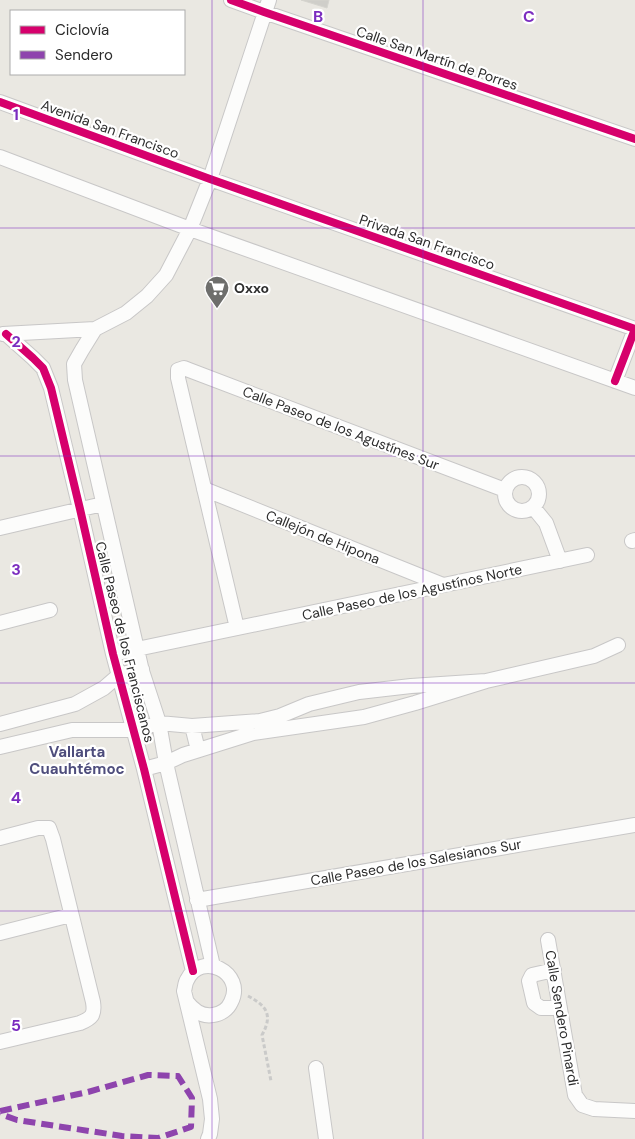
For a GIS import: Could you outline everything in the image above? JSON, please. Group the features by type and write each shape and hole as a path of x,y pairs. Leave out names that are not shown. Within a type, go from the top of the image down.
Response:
{"street":[{"name":"Calle San Martín de Porres","path":"231,0 266,6 635,139"},
{"path":"3,334 95,329 126,313 147,296 166,275 190,229 210,179 266,6"},
{"name":"Avenida San Francisco","path":"0,102 210,179"},
{"path":"0,157 190,229 635,388"},
{"name":"Privada San Francisco","path":"210,179 635,329"},
{"name":"Calle Paseo de los Franciscanos","path":"95,329 74,364 75,380 137,649 159,722 166,763 213,966"},
{"path":"615,381 635,329"},
{"name":"Calle Paseo de los Franciscanos","path":"3,334 43,368 51,388 113,654 144,768 194,971"},
{"name":"Calle Paseo de los Agustínes Sur","path":"204,489 178,378 178,370 184,368 505,490"},
{"path":"523,477 536,485 539,492 538,500 534,507 520,511 513,509 505,498 505,490 508,483 515,478 523,477"},
{"path":"204,489 237,628"},
{"name":"Callejón de Hipona","path":"204,489 442,585"},
{"path":"0,528 103,504"},
{"path":"534,507 546,523 560,561"},
{"name":"Calle Paseo de los Agustínos Norte","path":"113,654 587,555"},
{"path":"0,623 50,610"},
{"path":"0,747 72,730 133,730 159,722 192,726 252,727 364,717 486,680 594,656 618,645"},
{"path":"0,724 75,704 104,688 119,675 142,669"},
{"path":"144,768 166,763 252,727 260,721 280,716 309,704 359,692 486,680"},
{"path":"192,726 198,750"},
{"name":"Calle Paseo de los Salesianos Sur","path":"197,900 635,825"},
{"path":"0,838 38,828 49,828 94,1011 90,1019 80,1023 0,1042"},
{"path":"0,933 71,915"},
{"name":"Calle Sendero Pinardi","path":"548,940 576,1095 582,1105 594,1109 635,1111"},
{"path":"187,1002 199,1014 208,1016 224,1011 234,997 231,978 223,970 213,966 202,966 194,971 186,980 184,991 210,1099 212,1119 208,1139"},
{"path":"554,970 532,975 529,980 534,1003 541,1008 560,1008"},
{"path":"316,1068 326,1139"}],"path":[{"path":"234,989 251,997 266,1008 268,1017 267,1027 262,1034 271,1081"}],"building":[{"path":"301,0 329,0 327,8"}],"marked path":[{"path":"0,1111 88,1092 148,1075 178,1076 192,1098 191,1127 158,1138 122,1136 17,1120 0,1114"}],"cycle path":[{"path":"231,0 635,139"},
{"path":"0,102 210,179 635,329 615,381"},
{"path":"6,334 43,368 51,388 113,654 144,769 193,971"}],"place":[{"name":"Oxxo","path":"217,309"}],"district":[{"name":"Vallarta Cuauhtémoc","path":"77,760"}]}
